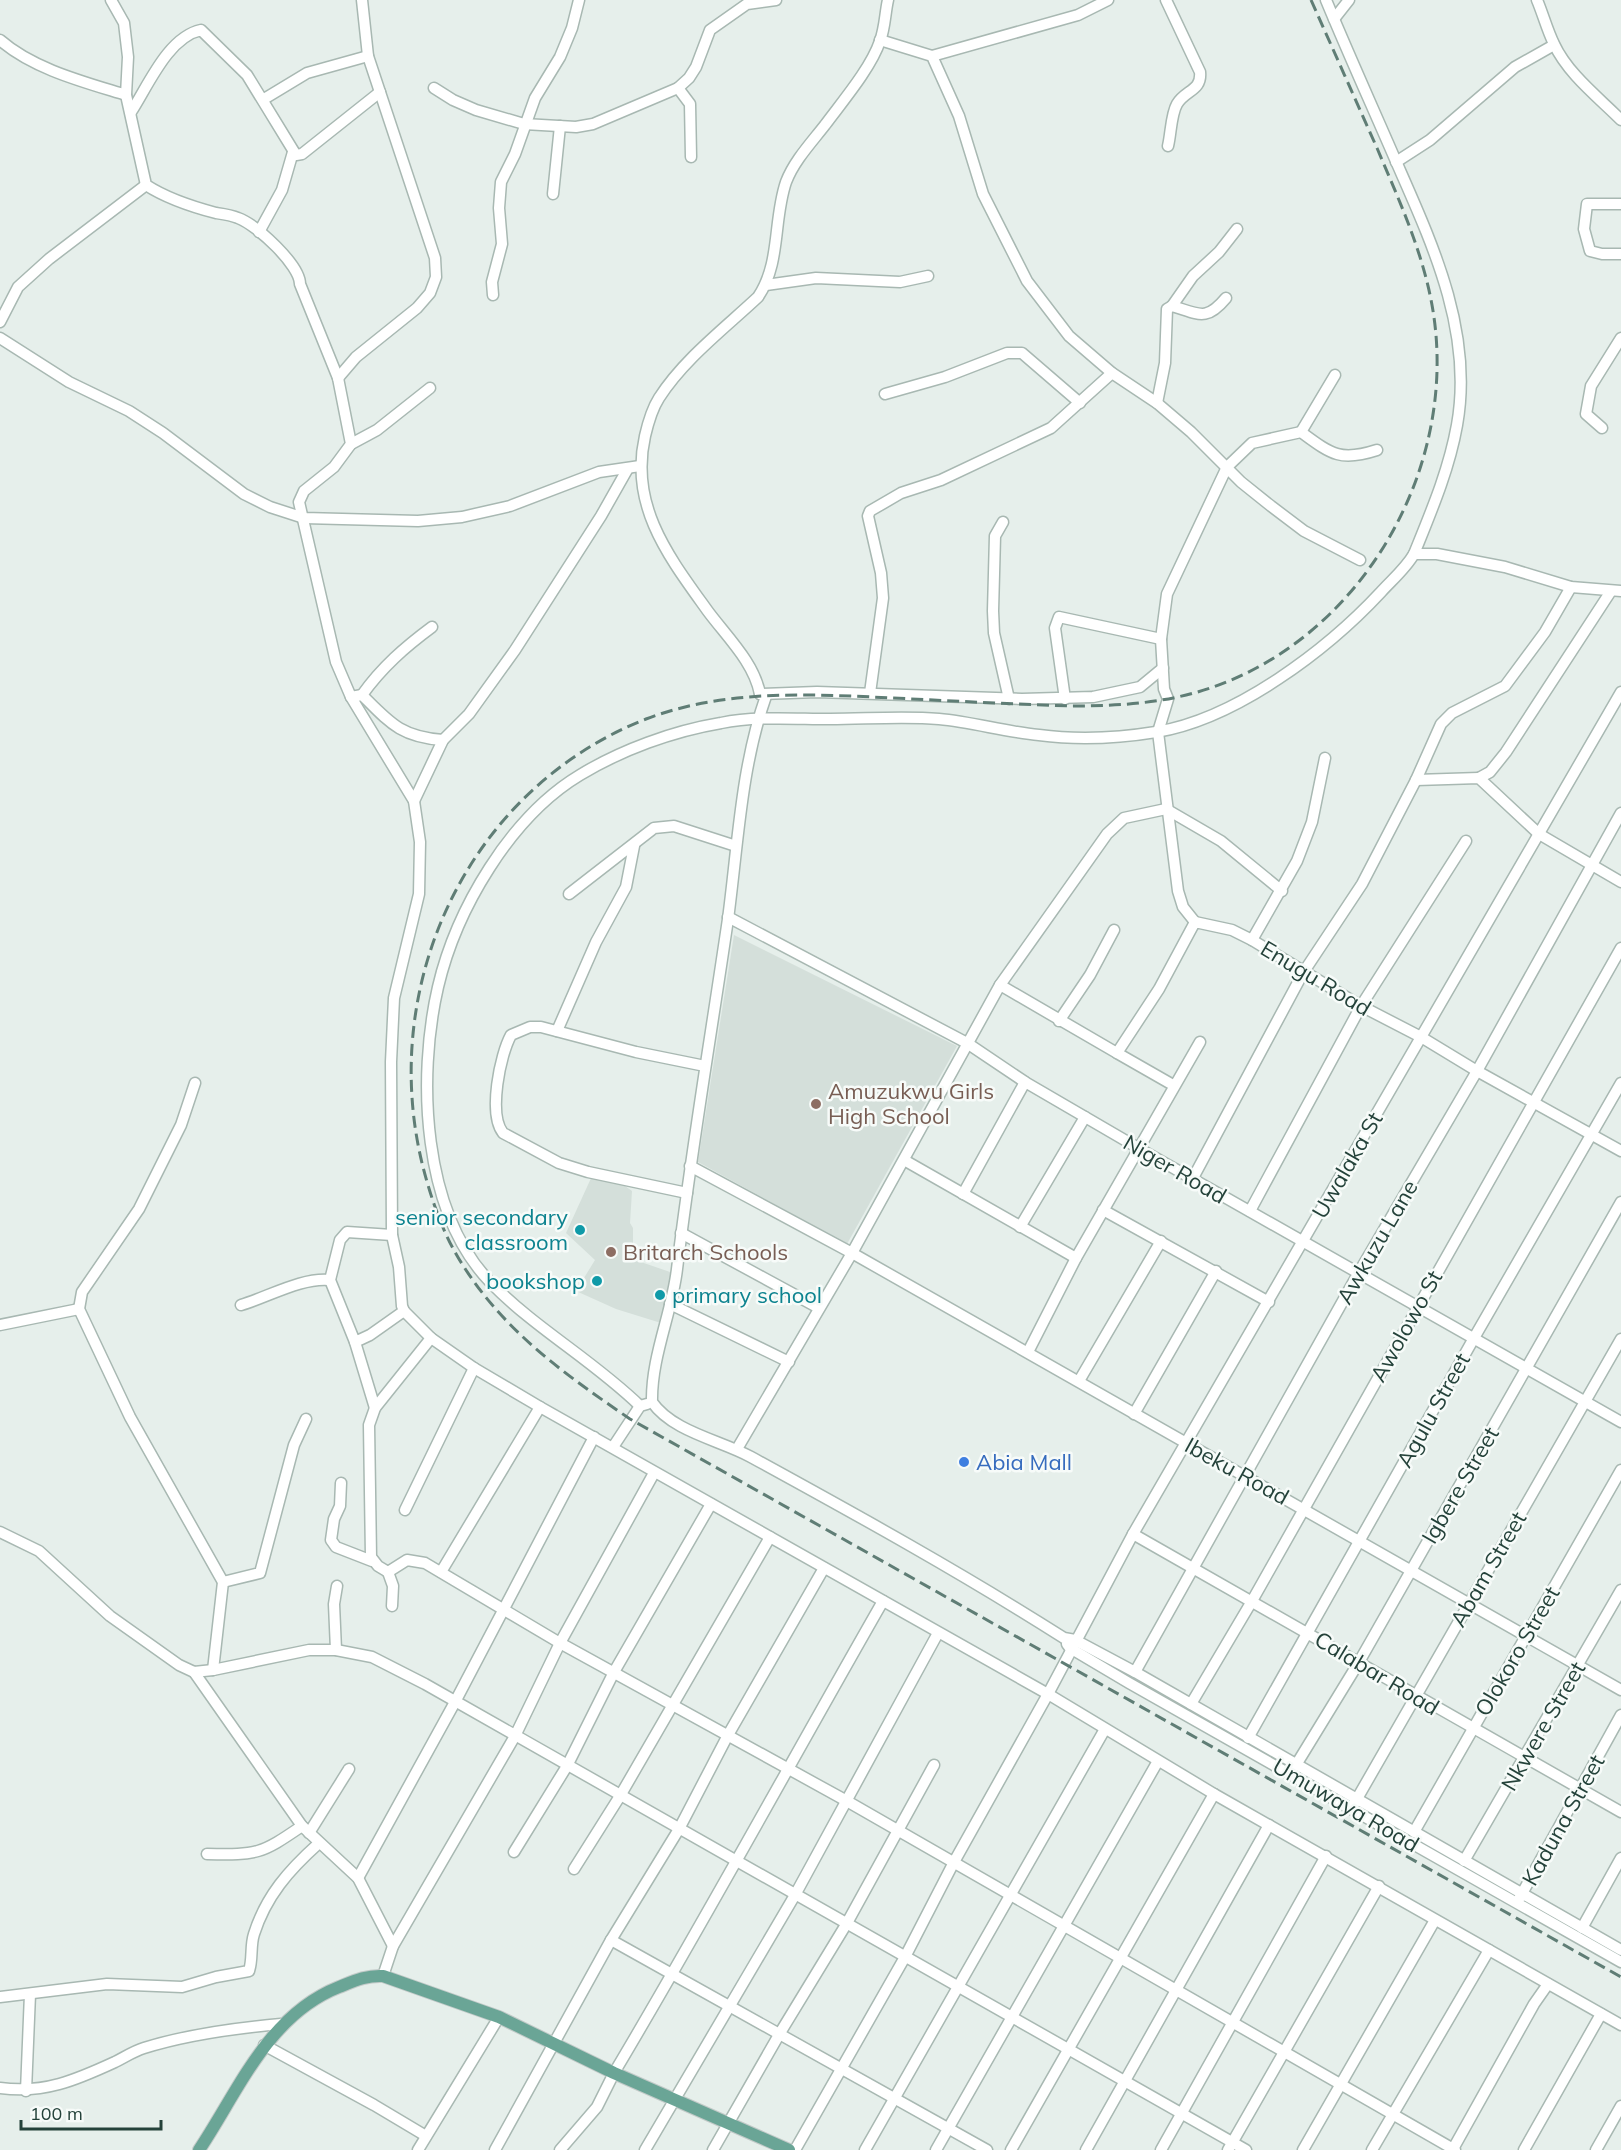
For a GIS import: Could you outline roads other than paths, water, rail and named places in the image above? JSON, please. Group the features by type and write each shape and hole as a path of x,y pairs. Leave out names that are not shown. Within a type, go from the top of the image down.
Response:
{"main road":[{"path":"204,2147 264,2045 281,2024 304,2004 330,1990 359,1979 383,1976 499,2017 614,2073 789,2150"}],"street":[{"path":"111,0 124,23 128,57 126,95 131,112 136,149 146,185 158,193 212,212 240,218 279,249 300,277 300,284 338,378 351,444"},
{"path":"338,378 356,357 417,308 430,293 436,277 435,258 368,56 362,0"},
{"path":"493,295 492,282 502,244 499,208 501,182 515,154 524,124 544,81 560,57 572,28 579,0"},
{"path":"435,88 453,100 476,110 524,124 576,127 593,124 678,88 689,78 696,67 710,30 746,2 776,0"},
{"path":"760,694 752,669 666,552 651,518 642,486 640,466 649,420 658,399 675,376 758,297 766,285 773,262 779,209 787,181 800,157 838,107 880,40 888,0"},
{"path":"880,40 932,56 1078,15 1108,0"},
{"path":"1166,0 1200,72 1198,87 1176,105 1168,146"},
{"path":"640,1406 620,1387 524,1314 487,1279 453,1223 439,1182 427,1120 426,1070 433,1012 455,934 486,872 532,814 578,776 642,745 720,723 758,719 932,718 974,722 1038,735 1072,737 1158,732 1194,722 1226,708 1284,675 1325,646 1371,602 1414,554 1434,505 1458,423 1458,355 1442,270 1326,0"},
{"path":"1334,19 1349,0"},
{"path":"1538,0 1554,45 1580,79 1621,120"},
{"path":"131,112 165,57 191,32 201,30 247,75 264,99 293,152 282,190 259,232"},
{"path":"0,40 13,52 77,80 126,95"},
{"path":"1396,162 1430,140 1515,67 1554,45"},
{"path":"264,99 307,73 368,56"},
{"path":"932,56 959,116 983,194 1027,281 1069,336 1112,373 1157,403 1241,482 1304,531 1360,560"},
{"path":"678,88 690,104 691,157"},
{"path":"293,152 302,154 380,92"},
{"path":"553,194 560,126"},
{"path":"0,322 18,287 49,259 146,185"},
{"path":"1621,204 1587,204 1584,229 1587,247 1594,253 1621,254"},
{"path":"1157,403 1165,363 1167,309 1172,306 1193,276 1219,252 1237,229"},
{"path":"766,285 816,278 900,282 928,276"},
{"path":"1172,306 1202,315 1210,314 1226,298"},
{"path":"0,338 69,382 137,416 244,494 270,507 304,518 418,521 462,517 510,506 599,472 627,470 640,466"},
{"path":"1602,428 1586,414 1591,386 1621,338"},
{"path":"885,394 945,377 1017,352 1080,403"},
{"path":"870,693 883,598 881,573 868,516 870,511 901,493 941,480 1052,428 1112,373"},
{"path":"1301,432 1335,375"},
{"path":"430,388 377,430 351,444 334,467 300,496 336,662 414,801 420,842 419,894 394,998 392,1234 404,1311 431,1338 474,1368 540,1407 1048,1694 1214,1794 1380,1886 1435,1920 1621,2025"},
{"path":"1117,1053 1159,989 1194,922 1183,908 1178,891 1158,732 1168,699 1161,639 1167,594 1227,467 1252,443 1301,432 1335,454 1354,457 1377,450"},
{"path":"414,801 443,740 469,714 515,650 601,516 627,470"},
{"path":"1003,522 995,536 993,611 994,633 1010,699"},
{"path":"1414,554 1437,554 1505,567 1571,587 1616,591 1490,772 1479,778 1416,780"},
{"path":"1193,1178 1303,973 1362,884 1416,780 1441,724 1452,713 1505,686 1545,632 1571,587"},
{"path":"1065,699 1055,628 1059,617 1161,639"},
{"path":"357,696 395,656 432,627"},
{"path":"760,694 870,693 1065,699 1093,697 1140,687 1163,668"},
{"name":"Uwalaka St","path":"795,2150 840,2067 905,1957 954,1862 1048,1694 1070,1642 1621,692"},
{"path":"760,694 766,696 758,719 742,794 728,917 670,1304 656,1366 652,1402 658,1412 673,1421 737,1449 915,1547 1070,1642"},
{"path":"357,696 389,723 425,739 443,740"},
{"path":"1252,940 1282,891 1312,822 1325,758"},
{"path":"1479,778 1539,834 1621,882"},
{"path":"737,1449 852,1253 999,985 1107,834 1124,818 1167,809 1221,841 1282,891"},
{"name":"Awkuzu Lane","path":"1135,1672 1191,1568 1247,1476 1358,1274 1477,1071 1621,813"},
{"path":"569,894 634,846 654,828 674,826 736,846"},
{"path":"1250,1211 1361,1006 1466,841"},
{"path":"557,1031 596,942 626,887 634,846"},
{"name":"Niger Road","path":"728,917 967,1043 1025,1082 1140,1149 1621,1422"},
{"name":"Enugu Road","path":"1194,922 1232,930 1252,940 1303,973 1621,1151"},
{"path":"1059,1021 1090,975 1114,930"},
{"name":"Awolowo St","path":"1191,1704 1252,1601 1621,948"},
{"path":"999,985 1173,1085"},
{"path":"687,1193 588,1172 559,1163 500,1129 496,1114 499,1081 503,1058 511,1035 530,1027 557,1031 636,1052 705,1066"},
{"path":"1028,1352 1076,1258 1140,1149 1173,1085 1200,1042"},
{"path":"963,1194 1025,1082"},
{"path":"195,1083 181,1125 139,1209 82,1292 80,1309 130,1417 223,1582 213,1670"},
{"name":"Agulu Street","path":"1248,1738 1621,1083"},
{"path":"1020,1227 1085,1117"},
{"path":"904,1160 1076,1258"},
{"name":"Ibeku Road","path":"690,1166 852,1253 1028,1352 1621,1690"},
{"name":"Igbere Street","path":"1296,1765 1359,1662 1621,1202"},
{"path":"1103,1210 1161,1240 1269,1302"},
{"path":"375,1408 355,1342 330,1280 340,1240 347,1232 392,1234"},
{"path":"681,1233 819,1308"},
{"path":"1079,1381 1161,1240"},
{"path":"1134,1414 1216,1271"},
{"path":"241,1305 269,1297 314,1278 330,1280"},
{"path":"670,1304 789,1362"},
{"path":"0,1325 80,1309"},
{"path":"355,1342 404,1311"},
{"path":"372,1561 369,1524 369,1425 375,1408 431,1338"},
{"name":"Abam Street","path":"1354,1804 1621,1339"},
{"path":"405,1510 474,1368"},
{"path":"613,1447 640,1406 652,1402"},
{"path":"441,1572 540,1407"},
{"path":"223,1582 260,1573 294,1445 306,1419"},
{"path":"358,1878 456,1702 594,1437"},
{"name":"Olokoro Street","path":"1414,1832 1621,1470"},
{"path":"383,1976 393,1946 515,1736 560,1643 654,1473"},
{"path":"341,1483 340,1506 331,1540 336,1547 372,1561 388,1572 393,1586 392,1606"},
{"path":"514,1852 567,1766 614,1672 711,1504"},
{"path":"0,1532 39,1551 110,1616 179,1665 194,1672 306,1830 318,1844 358,1878 393,1946"},
{"name":"Calabar Road","path":"1133,1534 1307,1632 1471,1729 1526,1757 1621,1812"},
{"path":"574,1869 620,1796 770,1537"},
{"path":"388,1572 407,1560 425,1563 560,1643 845,1800 1232,2020 1449,2148 1548,1984"},
{"path":"495,2150 611,1940 679,1829 728,1736 824,1568"},
{"path":"336,1650 334,1604 337,1586"},
{"name":"Nkwere Street","path":"1464,1861 1580,1665 1621,1590"},
{"path":"560,2150 597,2107 614,2073 738,1863 787,1768 883,1601"},
{"path":"645,2150 728,2004 795,1895 938,1633"},
{"name":"Umuwaya Road","path":"1070,1642 1135,1672 1296,1765 1354,1804 1414,1832 1464,1861 1621,1962"},
{"name":"Umuwaya Road","path":"1070,1642 1519,1898 1582,1928 1621,1950"},
{"path":"194,1672 309,1650 336,1650 372,1657 456,1702 847,1923 956,1988 1182,2113 1230,2146 1246,2150"},
{"name":"Kaduna Street","path":"1519,1898 1621,1715"},
{"path":"865,2150 1105,1729"},
{"path":"936,2150 1158,1761"},
{"path":"713,2150 847,1923 896,1830 934,1765"},
{"path":"207,1854 249,1855 262,1852 306,1830 349,1769"},
{"path":"1011,2150 1214,1794"},
{"path":"1086,2150 1269,1825"},
{"path":"0,1997 107,1984 182,1987 216,1977 249,1971 254,1935 269,1897 294,1865 318,1844"},
{"path":"1161,2150 1326,1856"},
{"path":"1582,1928 1621,1858"},
{"path":"1230,2146 1287,2052 1380,1886"},
{"path":"1303,2150 1435,1920"},
{"path":"611,1940 674,1973 987,2150"},
{"path":"1372,2150 1489,1950"},
{"path":"26,2091 30,1994"},
{"path":"1524,2150 1601,2014"},
{"path":"418,2150 499,2017"},
{"path":"0,2088 26,2091 50,2087 86,2076 143,2048 234,2028 281,2024"},
{"path":"264,2045 374,2104 426,2136"},
{"path":"1596,2150 1621,2106"}],"railway":[{"path":"1311,0 1377,148 1416,245 1432,305 1437,367 1430,429 1413,488 1385,544 1349,594 1304,637 1252,670 1179,697 1102,706 830,695 737,698 706,702 646,719 583,751 530,793 485,844 451,901 426,964 413,1030 412,1098 426,1179 442,1226 459,1259 494,1307 514,1329 581,1385 630,1419 1621,1977"}],"place":[{"name":"Amuzukwu Girls High School","path":"816,1104"},
{"name":"senior secondary classroom","path":"580,1230"},
{"name":"Britarch Schools","path":"611,1252"},
{"name":"bookshop","path":"597,1281"},
{"name":"primary school","path":"660,1295"},
{"name":"Abia Mall","path":"964,1462"}]}
